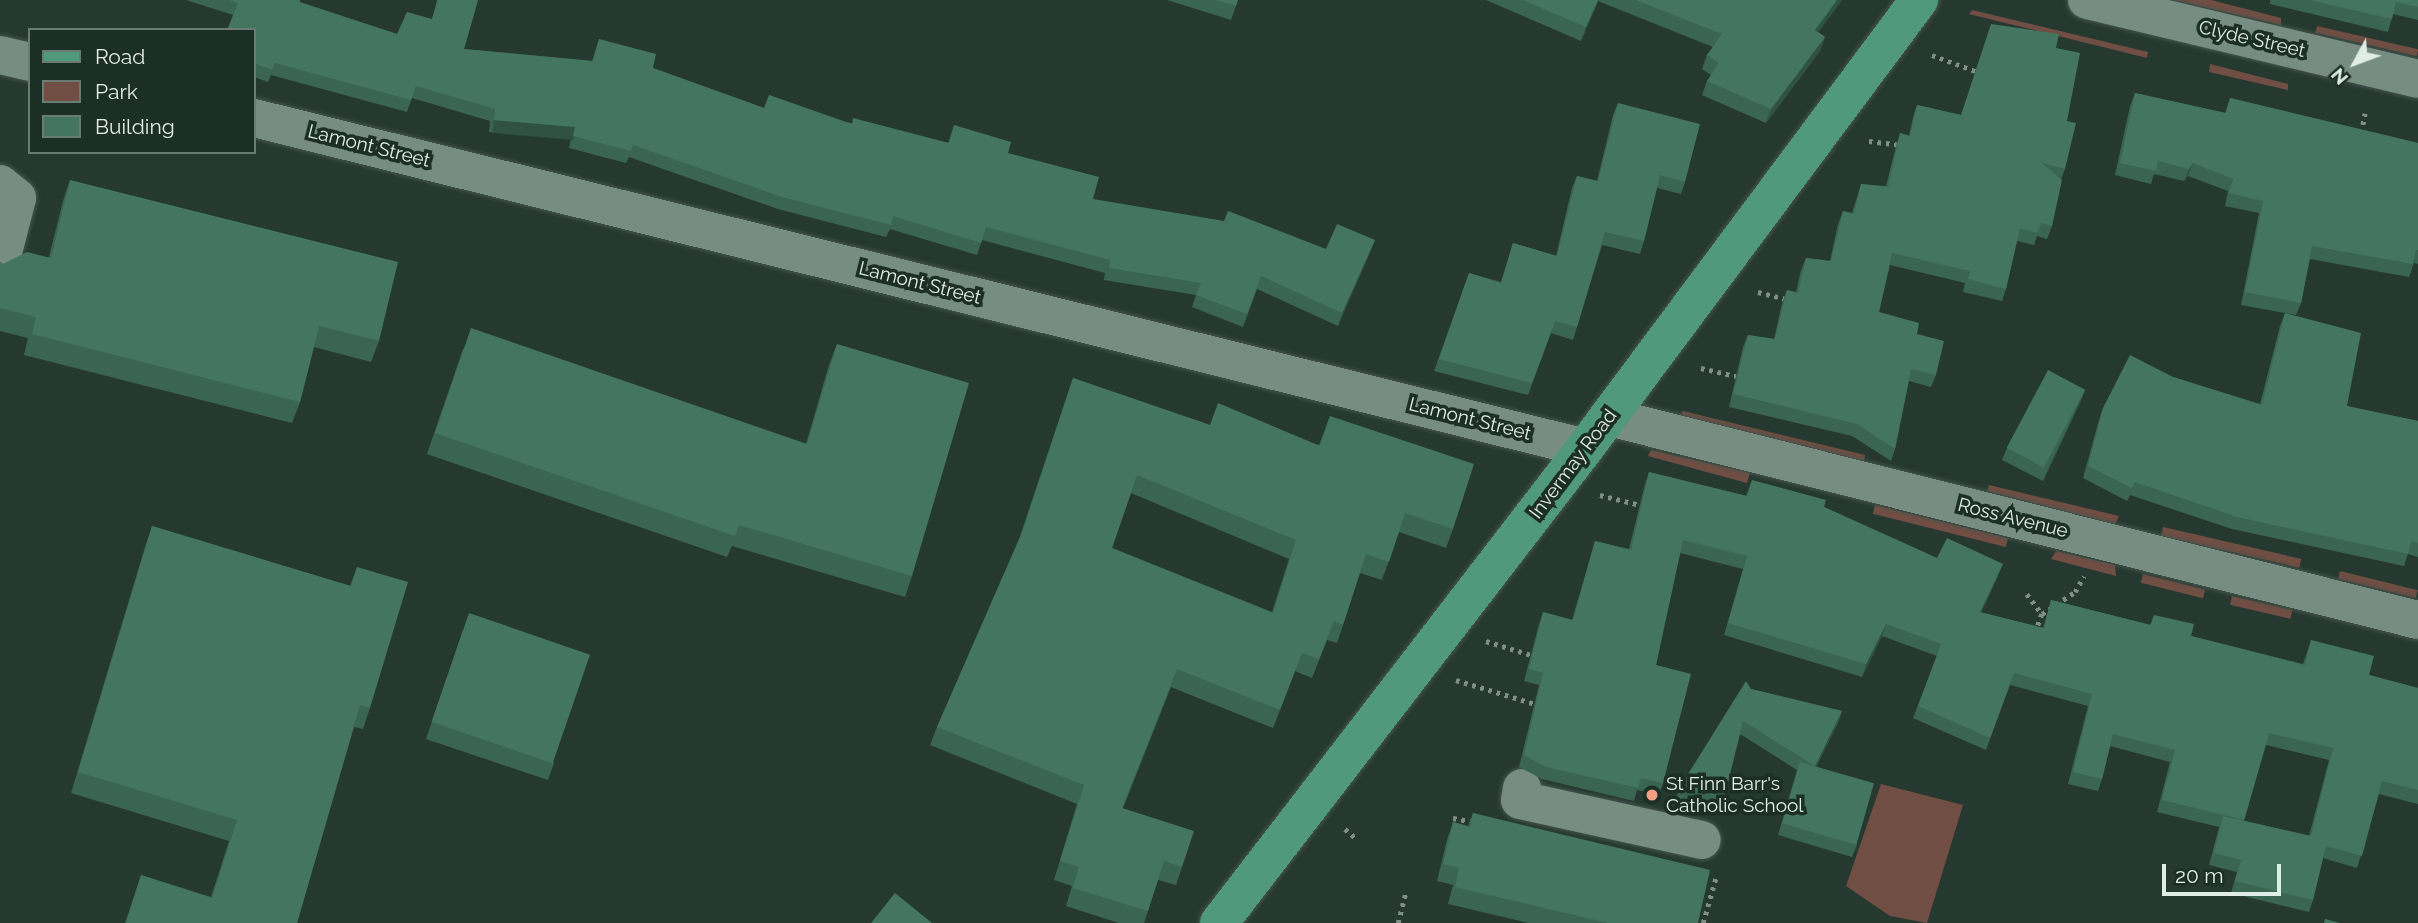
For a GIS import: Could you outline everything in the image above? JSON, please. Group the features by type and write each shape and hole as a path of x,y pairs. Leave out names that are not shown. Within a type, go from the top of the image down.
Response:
{"main road":[{"name":"Invermay Road","path":"1219,923 1586,448 1919,0"}],"street":[{"name":"Clyde Street","path":"2087,0 2418,79"},
{"path":"0,55 28,62"},
{"name":"Lamont Street","path":"256,118 1586,448"},
{"path":"0,184 17,198 0,264"},
{"name":"Ross Avenue","path":"1609,417 2418,620"},
{"path":"1522,789 1520,800 1702,840"}],"path":[{"path":"1932,55 1978,72"},
{"path":"2358,144 2365,113"},
{"path":"1869,141 1907,145"},
{"path":"1758,292 1795,300"},
{"path":"1701,369 1736,376"},
{"path":"1600,495 1640,505"},
{"path":"2034,639 2042,614 2075,592 2084,573"},
{"path":"2027,594 2042,614"},
{"path":"1486,641 1531,655"},
{"path":"1456,680 1539,704 1538,712"},
{"path":"1345,829 1357,839"},
{"path":"1398,923 1405,892"}],"green space":[{"path":"2174,0 2211,0 2281,18 2281,25"},
{"path":"1972,10 2148,52 2147,58 1969,14"},
{"path":"2317,26 2418,49 2417,56 2315,33"},
{"path":"2210,64 2288,84 2288,90 2209,72"},
{"path":"1683,411 1865,455 1864,461 1680,415"},
{"path":"1651,450 1750,473 1747,483 1648,456"},
{"path":"1989,485 2119,516 2115,524 1987,491"},
{"path":"1875,505 2008,538 2006,547 1873,514"},
{"path":"2163,527 2301,559 2299,568 2161,536"},
{"path":"2056,551 2115,565 2116,576 2051,559"},
{"path":"2340,571 2418,590 2416,598 2338,579"},
{"path":"2143,574 2205,589 2203,598 2141,583"},
{"path":"2232,596 2292,610 2290,619 2230,605"},
{"path":"1881,784 1963,805 1927,923 1890,916 1846,886"}],"building":[{"path":"229,0 300,0 299,2 397,34 407,12 432,19 438,0 478,0 464,49 593,61 599,39 656,54 653,68 764,108 769,95 852,124 853,118 949,143 954,125 1011,142 1008,153 1099,177 1093,199 1224,221 1228,211 1326,249 1337,224 1375,240 1342,313 1261,276 1247,314 1196,295 1201,283 1109,268 1110,260 986,227 981,243 893,216 891,225 782,197 633,145 631,151 573,136 575,127 494,120 495,109 416,86 411,100 275,63 272,70 256,64 256,28 228,28 238,3"},
{"path":"1216,0 1238,0 1236,6"},
{"path":"1523,0 1598,0 1586,27"},
{"path":"1636,0 1837,0 1815,30 1825,37 1771,109 1707,81 1719,63 1707,55 1722,34"},
{"path":"2310,0 2418,0 2418,7 2396,2 2392,19"},
{"path":"1991,24 2059,34 2056,48 2080,53 2067,121 2076,123 2065,169 2042,163 2062,180 2052,226 2041,223 2038,233 2020,228 2006,289 1968,279 1970,271 1892,253 1879,312 1919,323 1917,334 1944,341 1936,375 1911,369 1895,449 1857,424 1733,394 1748,335 1775,339 1787,290 1798,293 1806,258 1831,261 1843,211 1854,214 1861,184 1888,187 1900,133 1910,136 1917,105 1961,115"},
{"path":"2135,93 2226,113 2230,98 2418,143 2418,250 2413,264 2312,246 2301,303 2245,292 2263,201 2229,193 2233,179 2193,163 2189,169 2158,161 2156,171 2120,163"},
{"path":"1618,103 1700,124 1685,182 1660,175 1644,241 1605,232 1577,327 1555,321 1532,383 1439,359 1469,273 1501,283 1513,243 1557,256 1577,176 1598,181"},
{"path":"70,180 398,262 379,341 319,326 300,402 32,334 36,317 0,308 0,262 3,264 27,252 51,258"},
{"path":"2285,313 2361,333 2347,406 2418,421 2418,543 2411,541 2408,554 2237,517 2135,482 2132,488 2088,466 2103,408 2130,355 2173,377 2262,405"},
{"path":"471,328 807,444 837,344 969,383 912,576 739,525 735,536 435,433"},
{"path":"2048,370 2085,390 2044,467 2007,448"},
{"path":"1073,378 1210,425 1218,403 1320,446 1330,416 1474,464 1453,529 1405,513 1389,562 1366,554 1343,625 1334,621 1319,659 1302,653 1280,710 1177,669 1122,808 1194,831 1182,867 1164,861 1148,911 1073,888 1079,867 1060,861 1084,785 937,727 1022,533","holes":["1137,475 1296,540 1273,613 1112,548"]},
{"path":"1649,472 1747,496 1752,480 1826,500 1824,507 1937,558 1947,538 2003,564 1980,612 2044,628 2051,600 2151,625 2154,615 2194,624 2191,636 2305,665 2311,640 2374,656 2369,675 2418,688 2418,790 2382,781 2362,856 2326,846 2313,900 2235,881 2241,860 2214,853 2223,816 2311,836 2333,748 2269,733 2244,820 2162,800 2175,750 2113,734 2102,779 2073,772 2092,694 2014,673 1990,738 1918,706 1941,644 1886,624 1866,664 1728,623 1747,556 1683,540 1656,665 1691,674 1663,783 1641,778 1638,788 1546,767 1524,755 1543,673 1529,669 1543,612 1573,620 1595,541 1631,550"},
{"path":"152,526 351,586 357,567 408,582 370,708 360,705 297,923 126,923 141,875 212,898 237,820 78,772"},
{"path":"469,613 590,655 553,763 432,722"},
{"path":"1746,681 1751,689 1842,711 1815,766 1743,721 1724,798 1680,787"},
{"path":"1800,762 1874,783 1856,845 1782,824"},
{"path":"1473,813 1710,870 1698,923 1608,923 1455,887 1459,868 1443,864 1453,822 1470,827"},
{"path":"895,893 932,923 871,923"},
{"path":"2325,919 2340,923 2324,923"}],"place":[{"name":"St Finn Barr's Catholic School","path":"1652,795"}]}
